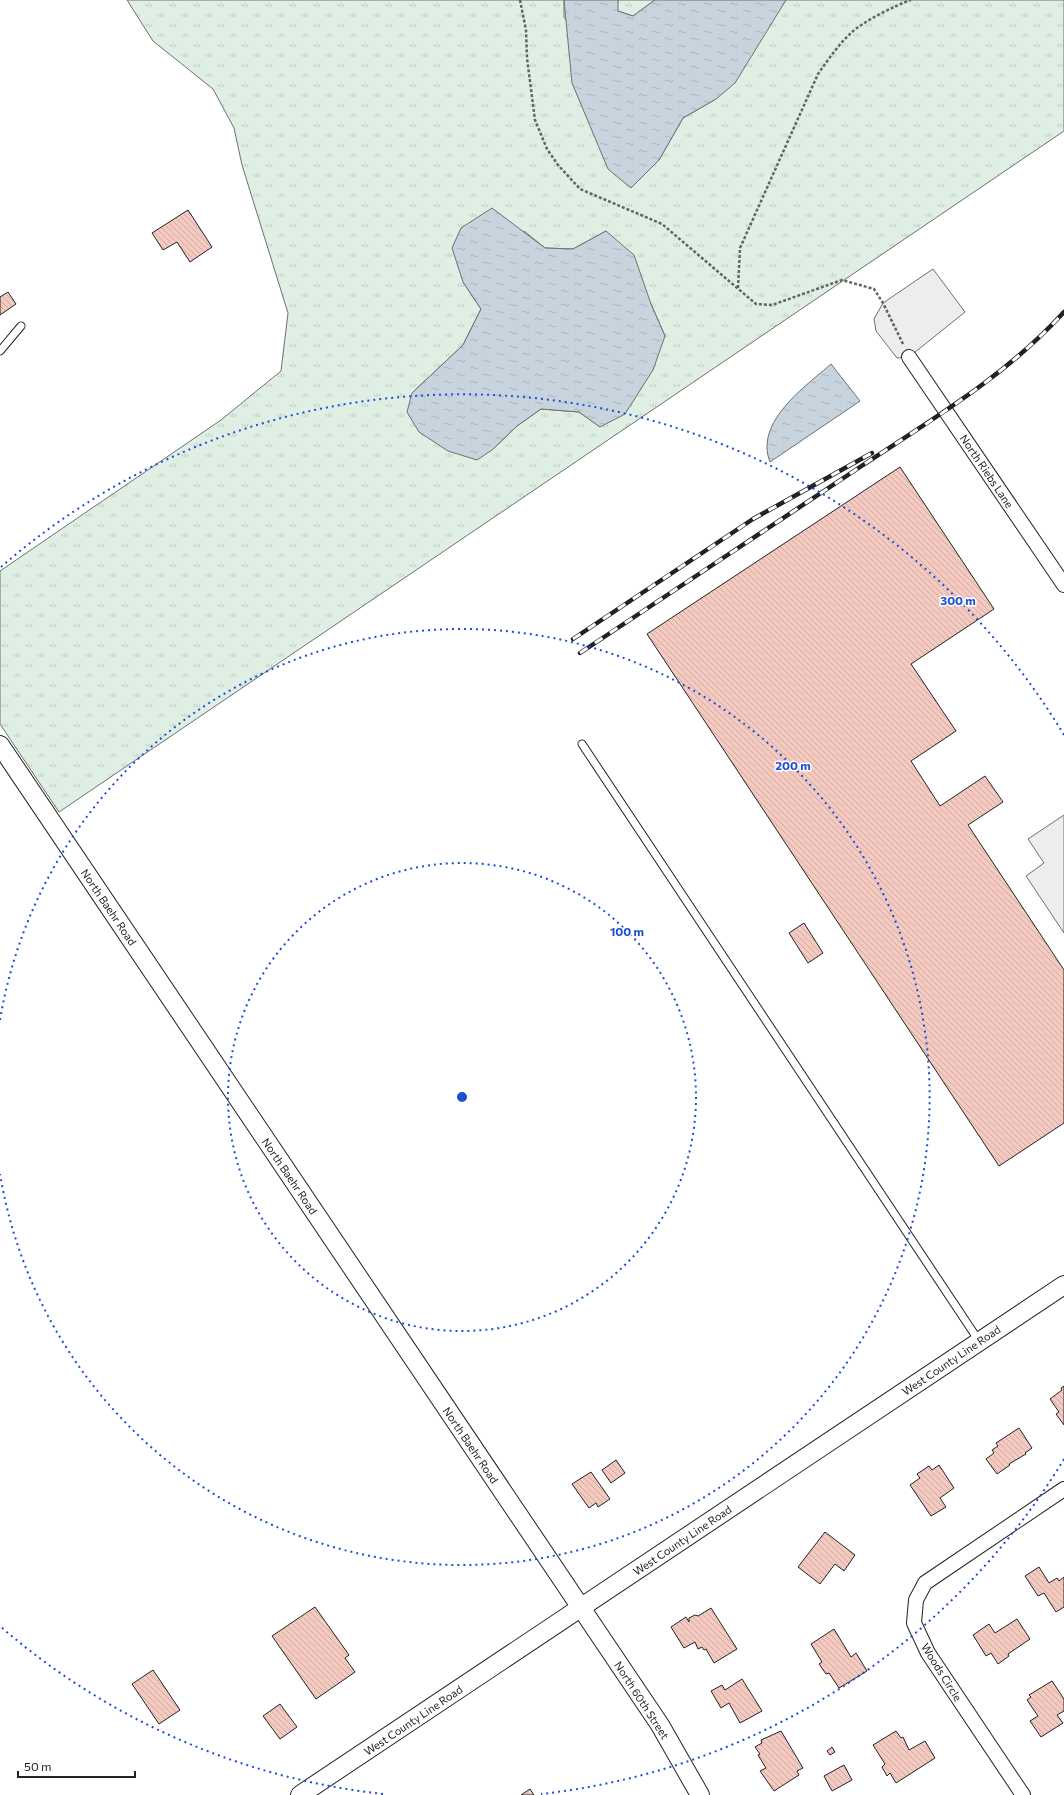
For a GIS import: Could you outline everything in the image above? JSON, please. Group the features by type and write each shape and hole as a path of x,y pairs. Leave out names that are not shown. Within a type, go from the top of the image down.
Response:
{"street":[{"name":"North Riebs Lane","path":"909,357 1064,585"},
{"name":"North Baehr Road","path":"0,745 580,1608"},
{"name":"West County Line Road","path":"300,1795 1064,1285"},
{"name":"Woods Circle","path":"1023,1795 928,1653 914,1623 916,1600 924,1583 1064,1489"},
{"name":"North 60th Street","path":"580,1608 660,1726 700,1795"}],"lane":[{"path":"0,351 21,326"},
{"path":"582,744 979,1341"}],"path":[{"path":"520,0 526,30 527,58 535,120 547,149 558,165 580,189 662,224 756,304 772,305 842,280 874,289 883,303 909,357"},
{"path":"738,289 740,248 818,74 834,51 852,31 911,0"}],"green space":[{"path":"127,0 564,0 564,17 659,160 683,118 716,99 786,0 1064,0 1064,131 59,812 0,724 0,571 221,420 281,371 288,313 242,165 234,128 213,89 153,41","holes":["524,231 545,248 573,249 606,231 651,304 665,336 600,427 579,412 541,409 517,426 492,450 412,393 463,345 481,309 463,282"]},
{"path":"618,0 655,0 633,16 617,11"}],"shaded area":[{"path":"933,269 965,312 909,357 897,358 876,331 874,319 883,303"},
{"path":"1064,815 1064,933 1026,876 1044,863 1028,839"}],"water":[{"path":"564,0 618,0 618,11 633,16 655,0 786,0 735,83 716,99 683,118 659,160 631,188 608,169 572,83"},
{"path":"492,208 545,248 573,249 606,231 634,255 651,304 665,336 653,370 625,414 600,427 579,412 541,409 517,426 492,450 477,460 448,451 419,432 407,412 412,393 463,345 481,309 463,282 452,248 461,228"},
{"path":"831,364 860,401 770,462 767,447 769,433 776,419 796,394"}],"building":[{"path":"188,210 212,247 190,262 177,242 163,250 152,233"},
{"path":"8,292 16,304 0,315 0,297"},
{"path":"900,467 994,609 911,664 956,731 911,761 940,806 985,776 1003,802 968,825 1064,970 1064,1123 999,1166 647,634"},
{"path":"804,923 823,953 808,963 789,933"},
{"path":"1064,1386 1064,1425 1056,1414 1059,1412 1050,1399 1062,1390 1061,1388"},
{"path":"1019,1428 1032,1448 1025,1453 1026,1454 1009,1464 1010,1465 997,1474 986,1459 994,1453 992,1450 998,1446 996,1443"},
{"path":"616,1460 625,1473 611,1483 602,1470"},
{"path":"939,1465 954,1488 940,1498 946,1507 931,1516 910,1485 920,1478 917,1474 929,1466 932,1470"},
{"path":"591,1472 610,1499 598,1507 596,1503 589,1508 572,1484"},
{"path":"825,1532 855,1555 844,1571 835,1564 820,1584 798,1567"},
{"path":"1039,1567 1049,1583 1057,1578 1059,1581 1064,1577 1064,1607 1056,1612 1044,1593 1038,1596 1025,1576"},
{"path":"315,1607 349,1655 345,1658 355,1672 316,1699 272,1636"},
{"path":"711,1608 737,1649 714,1663 706,1649 704,1650 702,1647 698,1649 695,1642 684,1648 671,1627 686,1617 689,1622 689,1618 695,1615 698,1616"},
{"path":"1017,1619 1030,1639 1008,1654 1009,1656 998,1664 991,1653 986,1656 973,1635 989,1624 995,1633"},
{"path":"834,1629 851,1657 856,1653 867,1671 839,1688 829,1673 826,1674 819,1664 822,1662 811,1644"},
{"path":"153,1670 180,1710 159,1724 132,1684"},
{"path":"742,1679 762,1711 740,1723 729,1703 721,1708 711,1691 722,1685 725,1690"},
{"path":"1052,1681 1064,1699 1064,1711 1057,1715 1063,1723 1041,1737 1030,1721 1038,1716 1027,1700 1031,1697 1029,1695"},
{"path":"280,1704 297,1727 280,1739 263,1716"},
{"path":"781,1731 803,1768 797,1771 799,1775 774,1791 760,1771 766,1768 755,1747 762,1743 761,1740"},
{"path":"896,1731 901,1738 903,1737 909,1750 925,1741 935,1758 896,1783 890,1773 887,1776 882,1767 885,1764 873,1745"},
{"path":"832,1747 835,1752 830,1755 827,1751"},
{"path":"844,1765 852,1780 832,1791 824,1776"},
{"path":"530,1789 534,1795 521,1795"}],"railway":[{"path":"580,653 967,396 1018,357 1064,312"},
{"path":"573,639 753,519 872,453"}]}
